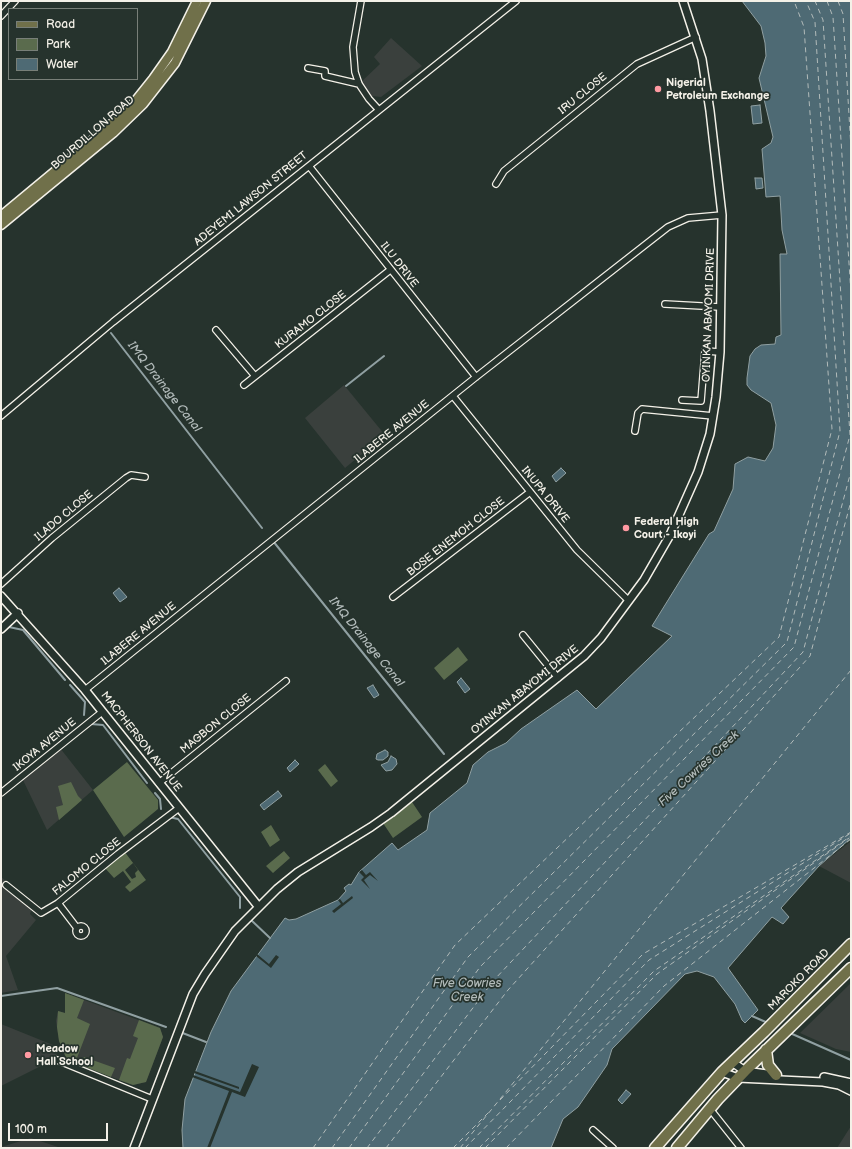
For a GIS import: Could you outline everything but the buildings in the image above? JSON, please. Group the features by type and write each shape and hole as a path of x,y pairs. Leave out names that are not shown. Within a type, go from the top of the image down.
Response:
{"highway":[{"name":"MAROKO ROAD","path":"655,1148 722,1072 851,944"},
{"path":"677,1148 741,1074 850,970"},
{"path":"770,1047 768,1065 776,1075"}],"main road":[{"name":"BOURDILLON ROAD","path":"1,216 97,137 132,104 153,79 172,52 197,1"},
{"name":"BOURDILLON ROAD","path":"1,225 113,133 143,104 174,63 206,1"}],"street":[{"path":"361,1 354,46 354,67 359,84 369,99 379,110"},
{"name":"ADEYEMI LAWSON STREET","path":"1,416 119,318 516,1"},
{"name":"OYINKAN ABAYOMI DRIVE","path":"134,1148 184,1015 197,987 219,952 258,906 298,872 371,827 390,813 584,656 601,638 644,580 659,556 688,495 705,452 713,416 720,352 722,216 710,111 702,59 696,37 682,1"},
{"path":"1,16 8,8"},
{"name":"IRU CLOSE","path":"496,184 504,171 637,64 696,37"},
{"path":"308,68 325,71 325,76 359,84"},
{"name":"ILU DRIVE","path":"309,166 390,270 476,376"},
{"name":"ILABERE AVENUE","path":"85,690 476,376 668,227 688,218 722,216"},
{"name":"KURAMO CLOSE","path":"244,385 390,270"},
{"path":"664,304 720,306"},
{"path":"216,330 255,376"},
{"path":"682,400 702,401 705,351 720,352"},
{"name":"INUPA DRIVE","path":"452,396 576,550 628,600"},
{"path":"636,431 638,412 642,408 713,416"},
{"name":"ILADO CLOSE","path":"1,584 52,538 126,478 131,475 145,477"},
{"name":"BOSE ENEMOH CLOSE","path":"393,597 530,492"},
{"name":"MACPHERSON AVENUE","path":"1,596 18,613 85,690 258,906"},
{"path":"1,629 18,613"},
{"path":"523,635 558,678"},
{"name":"MAGBON CLOSE","path":"159,783 286,681"},
{"name":"IKOYA AVENUE","path":"1,793 102,712"},
{"name":"FALOMO CLOSE","path":"6,885 41,913 58,902 179,808"},
{"path":"58,902 77,928"},
{"path":"57,1060 152,1099"},
{"path":"732,1062 741,1074"},
{"path":"722,1072 823,1082 851,1091"},
{"path":"741,1074 824,1077 851,1083"},
{"path":"710,1109 741,1147"},
{"path":"593,1130 613,1148"}],"shaded area":[{"path":"391,38 422,66 381,97 372,96 360,83 380,64 374,57"},
{"path":"344,385 385,435 345,468 305,418"},
{"path":"60,748 93,790 47,830 22,778"},
{"path":"851,841 851,883 819,866"},
{"path":"1,877 34,903 30,914 36,920 6,956 18,990 1,993"},
{"path":"851,983 851,1052 836,1049 800,1033"},
{"path":"65,993 160,1028 163,1037 146,1082 133,1085 67,1060 59,1041 56,1021 58,1011 65,1013"},
{"name":"Meadow Hall School","path":"1,1024 53,1045 57,1054 45,1064 1,1086"},
{"path":"851,1126 851,1148 837,1148"},
{"path":"31,1138 61,1148 1,1148 1,1147"}],"green space":[{"path":"458,647 468,660 444,680 434,668"},
{"path":"127,762 158,800 158,809 124,837 93,790"},
{"path":"325,764 338,781 331,787 318,770"},
{"path":"71,782 78,796 82,800 59,820 56,807 63,805 58,786"},
{"path":"412,802 422,817 393,838 383,823"},
{"path":"271,825 280,840 270,847 261,832"},
{"path":"124,851 146,880 130,892 125,887 131,882 123,871 114,878 104,867","holes":["133,863 138,870 135,873 136,877 132,879 125,870"]},
{"path":"284,851 290,858 273,873 266,866"},
{"path":"65,993 84,1000 77,1018 90,1024 75,1063 67,1060 59,1041 57,1027 58,1011 65,1013"},
{"path":"139,1020 160,1028 163,1037 146,1082 133,1085 119,1080 127,1058 130,1059 138,1038 133,1036"},
{"path":"84,1057 115,1068 111,1077 81,1065"}],"water":[{"name":"Five Cowries Creek","path":"742,1 851,1 851,838 819,866 781,908 789,917 783,924 772,917 728,968 758,1010 745,1023 742,1020 735,1004 714,977 697,971 685,974 612,1049 607,1065 578,1107 563,1119 551,1148 183,1148 182,1130 185,1099 211,1032 231,991 285,918 289,920 296,919 338,900 346,891 344,888 349,884 351,885 359,872 392,843 398,850 427,830 430,813 467,783 473,765 488,752 506,743 521,729 577,690 596,709 672,636 652,626 709,534 714,531 733,489 735,464 748,457 765,461 773,448 776,425 771,403 751,390 747,385 747,378 750,356 755,349 761,345 775,344 776,337 781,335 780,254 787,254 782,230 780,196 766,197 762,149 771,143 773,137 759,78 766,56 765,43 761,26"},
{"path":"760,105 762,123 753,124 751,106"},
{"path":"755,178 762,178 763,188 756,189"},
{"path":"561,468 566,473 556,482 552,476"},
{"path":"119,588 127,597 120,602 113,593"},
{"path":"461,678 470,689 465,693 457,682"},
{"path":"373,685 379,695 374,698 367,688"},
{"path":"385,750 388,752 388,756 383,760 376,759 377,754"},
{"path":"391,756 396,759 397,764 392,770 386,771 381,765 388,762"},
{"path":"295,760 299,764 290,772 287,768"},
{"path":"278,791 282,796 264,810 260,805"},
{"path":"626,1090 631,1094 622,1104 618,1100"}],"pier":[{"path":"362,870 366,875 370,872 378,881 370,875 364,880 370,889 361,880 364,877 359,872"},
{"path":"352,896 353,898 334,913 332,911 341,904 338,900 340,899 343,903"},
{"path":"257,954 269,964 276,955 279,957 271,968 256,956"},
{"path":"252,1064 259,1067 245,1097 232,1092 210,1148 207,1148 229,1091 192,1077 193,1075 240,1092"},
{"path":"195,1071 239,1087 239,1089 194,1073"}],"waterway":[{"name":"IMQ Drainage Canal","path":"111,333 262,528"},
{"path":"346,386 384,356"},
{"name":"IMQ Drainage Canal","path":"273,541 444,754"},
{"path":"9,627 23,630 65,680"},
{"path":"70,685 85,702 84,715"},
{"path":"91,724 103,725 147,783"},
{"path":"155,793 160,799 161,809"},
{"path":"169,817 178,819 240,897 240,908"},
{"path":"250,919 270,938"},
{"path":"1,996 57,988 166,1027"},
{"path":"752,1016 768,1023"},
{"path":"180,1032 206,1042"},
{"path":"790,1033 851,1060"}],"ferry route":[{"path":"313,1148 455,945 779,637 832,429 804,27 794,1"},
{"path":"332,1148 468,957 787,642 840,431 815,22 806,1"},
{"path":"349,1148 480,967 794,647 850,435 823,20 815,1"},
{"path":"827,1 833,17 851,294"},
{"path":"838,1 843,14 851,149"},
{"path":"367,1148 494,980 803,652 851,471"},
{"path":"386,1148 508,990 810,656 851,501"},
{"path":"460,1148 851,670"},
{"path":"500,1100 643,954 851,832"},
{"path":"465,1148 649,960 851,833"},
{"path":"479,1148 654,971 851,836"},
{"path":"485,1148 657,974 849,838"},
{"path":"506,1148 664,986 851,839"},
{"path":"453,1148 490,1111"}],"place":[{"name":"Nigerial Petroleum Exchange","path":"658,89"},
{"name":"Federal High Court - Ikoyi","path":"626,528"},
{"name":"Meadow Hall School","path":"28,1055"}]}
